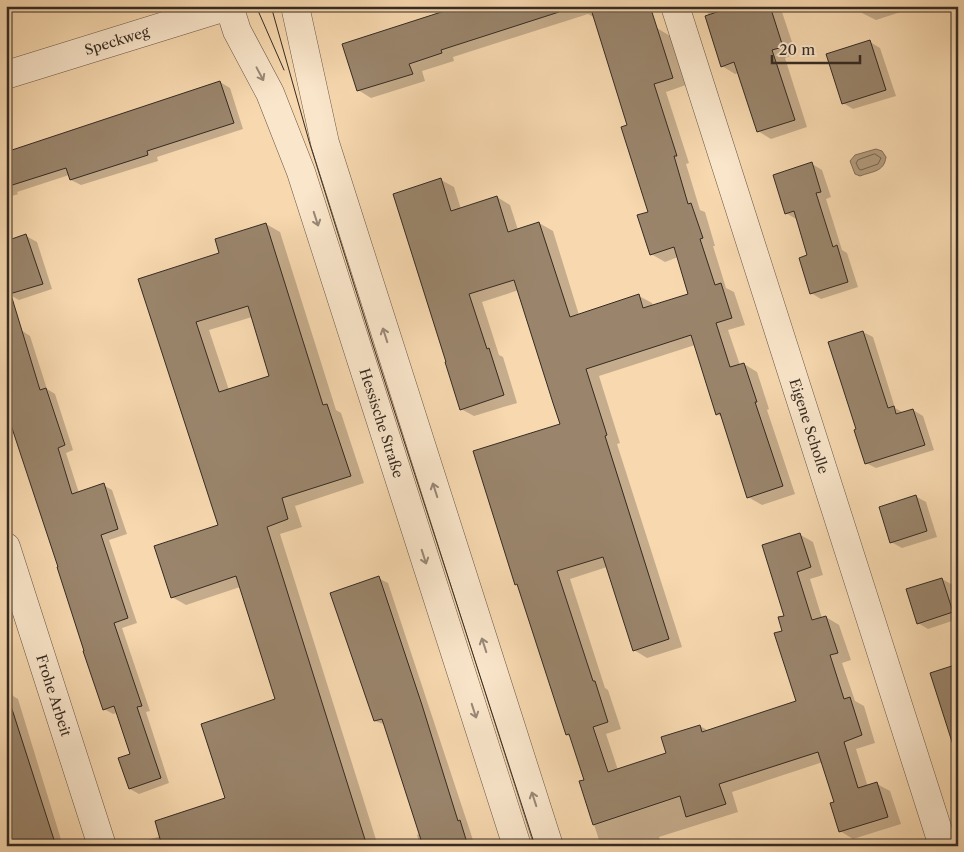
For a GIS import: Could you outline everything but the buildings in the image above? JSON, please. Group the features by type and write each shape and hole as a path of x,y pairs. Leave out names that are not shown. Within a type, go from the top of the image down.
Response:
{"street":[{"name":"Speckweg","path":"6,75 229,6"},
{"name":"Hessische Straße","path":"229,6 238,31 270,92 301,172 517,846"},
{"path":"295,6 325,143 549,846"},
{"name":"Eigene Scholle","path":"676,6 943,846"},
{"name":"Frohe Arbeit","path":"6,547 102,846"}],"water":[{"path":"876,149 882,151 886,157 883,166 860,176 855,174 850,161 855,155"}],"tram line":[{"path":"256,6 284,70"},
{"path":"271,6 309,141 372,342 535,846"}]}
